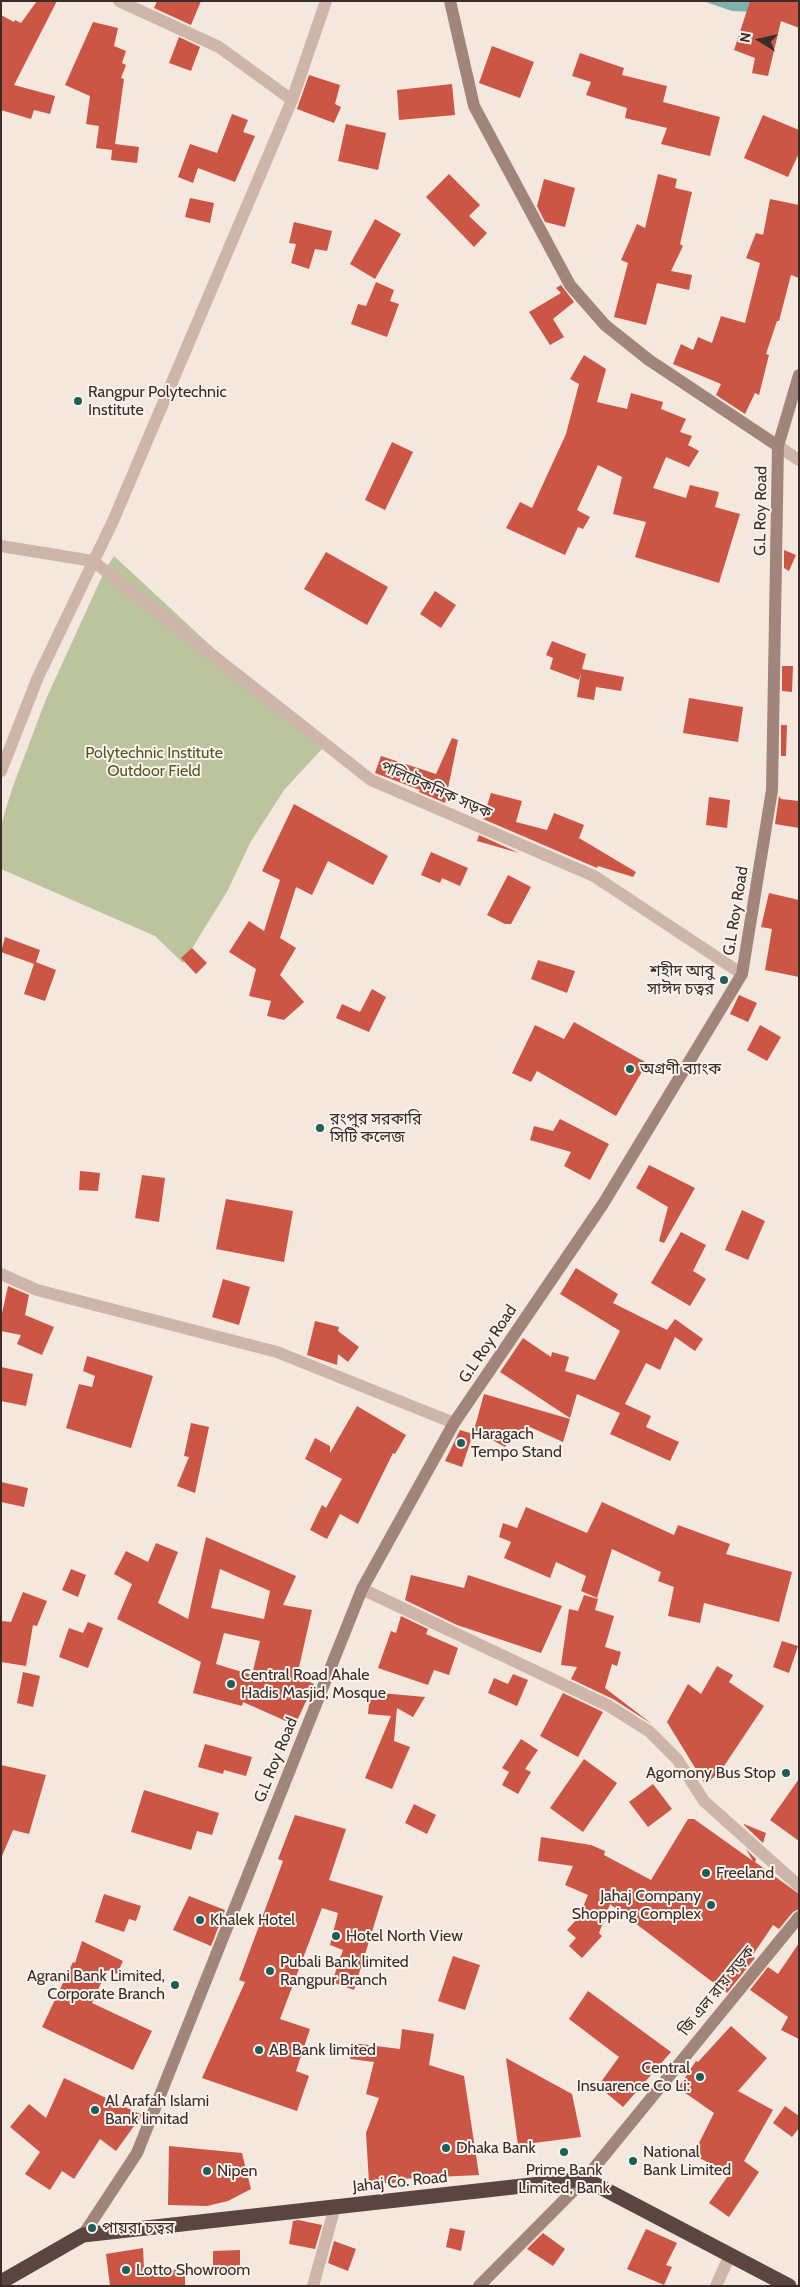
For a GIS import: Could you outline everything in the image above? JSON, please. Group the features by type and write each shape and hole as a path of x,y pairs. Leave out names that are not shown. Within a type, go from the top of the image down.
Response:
{"highway":[{"name":"Jahaj Co. Road","path":"1,2282 83,2235 585,2179"},
{"path":"585,2179 789,2286"}],"main road":[{"path":"450,1 474,106 570,285 605,325 649,360 778,446"},
{"name":"G.L Roy Road","path":"83,2235 137,2153 362,1588 454,1423 603,1204 742,974 772,790 778,446 799,375"},
{"name":"জি এল রায় সড়ক","path":"480,2286 585,2179 799,1917"}],"street":[{"path":"119,1 219,47 292,100"},
{"path":"1,771 38,677 113,521 292,100 326,1"},
{"path":"778,446 799,460"},
{"path":"1,546 93,561"},
{"name":"পলিটেকনিক সড়ক","path":"93,561 371,780 594,876 742,974"},
{"path":"1,1274 37,1290 276,1352 454,1423"},
{"path":"362,1588 609,1706 650,1732 677,1759 704,1801 799,1886"},
{"path":"313,2286 335,2207"},
{"path":"716,2286 730,2255"}],"green space":[{"name":"Polytechnic Institute Outdoor Field","path":"114,556 322,749 284,790 250,843 228,890 183,963 155,936 1,869 1,825 12,789 46,699 105,570"}],"water":[{"path":"703,1 774,1 754,12 732,11"}],"building":[{"path":"37,1 57,1 14,85 55,96 50,114 34,110 31,119 1,110 1,15 14,22 15,20 21,23"},
{"path":"157,1 201,1 191,25 154,8"},
{"path":"750,1 799,1 799,28 781,21 768,76 752,73 755,58 734,50"},
{"path":"93,22 118,28 114,46 126,51 122,63 126,65 121,78 124,79 115,144 139,147 137,163 111,160 112,150 96,148 99,126 86,124 90,96 65,85"},
{"path":"179,37 200,47 191,71 169,63"},
{"path":"492,46 534,62 520,98 479,83"},
{"path":"580,53 624,68 622,75 667,86 663,102 720,117 710,156 661,144 667,128 625,118 627,108 586,95 591,82 572,76"},
{"path":"309,75 340,85 335,104 341,107 334,123 297,109"},
{"path":"452,84 455,115 399,120 397,90"},
{"path":"232,114 248,120 243,132 255,136 235,182 198,168 193,183 178,177 190,144 217,153"},
{"path":"763,115 799,130 799,153 788,177 744,158"},
{"path":"346,124 386,133 378,170 338,161"},
{"path":"449,174 480,205 469,216 487,233 474,247 426,197"},
{"path":"658,174 677,179 675,188 692,192 680,244 683,246 671,271 692,275 689,290 657,283 646,325 614,317 628,263 621,260 637,224 645,228"},
{"path":"544,179 575,188 565,227 545,222 537,206"},
{"path":"190,198 214,203 210,223 185,217"},
{"path":"770,199 799,205 799,278 791,275 779,321 777,321 766,354 769,355 759,395 755,393 745,414 716,395 721,384 673,364 681,344 693,350 698,337 712,343 721,316 745,323 760,263 746,258 756,233 763,235"},
{"path":"375,219 401,234 375,279 350,264"},
{"path":"294,222 332,231 327,251 315,249 309,269 291,263 296,244 289,243"},
{"path":"376,282 394,290 390,301 399,304 387,337 351,324 358,304 366,306"},
{"path":"561,285 574,302 553,319 564,337 550,345 529,312 561,293 556,288"},
{"path":"584,355 606,369 597,402 627,409 631,393 663,402 661,409 686,419 680,432 692,436 688,445 699,451 689,467 666,457 653,488 686,498 690,485 719,492 715,507 740,514 719,583 635,557 646,522 613,514 622,477 598,465 577,510 590,517 583,529 578,527 565,555 506,528 520,502 532,508 566,434 579,384 570,379"},
{"path":"392,442 413,452 385,510 365,500"},
{"path":"784,550 796,555 789,571 784,568"},
{"path":"326,552 388,587 367,625 304,589"},
{"path":"435,591 456,605 441,628 420,614"},
{"path":"552,641 586,654 582,669 624,677 621,691 596,687 594,700 577,697 581,673 579,680 550,669 553,658 546,655"},
{"path":"782,666 793,666 792,692 782,691"},
{"path":"689,698 743,707 738,742 683,733"},
{"path":"781,725 787,725 786,756 781,756"},
{"path":"452,738 458,740 445,803 419,792 420,790 375,773 381,756 436,774"},
{"path":"491,793 522,801 516,822 547,830 554,813 584,825 579,838 636,872 633,877 598,866 597,868 483,819"},
{"path":"779,796 781,799 799,801 799,828 775,824"},
{"path":"709,797 730,800 727,828 706,825"},
{"path":"294,804 388,856 373,885 328,861 312,895 296,887 280,938 296,948 280,975 304,1002 284,1020 267,1016 271,1001 249,996 256,969 229,952 249,921 264,931 280,880 262,871"},
{"path":"479,835 519,853 477,841"},
{"path":"431,852 468,868 460,886 442,878 440,883 421,875"},
{"path":"508,875 531,887 511,924 505,924 487,915"},
{"path":"769,893 799,900 799,977 765,970 772,929 761,927"},
{"path":"5,937 40,950 36,962 56,970 45,1001 24,994 34,964 1,952"},
{"path":"192,948 207,963 196,974 181,958"},
{"path":"538,960 575,971 567,993 531,979"},
{"path":"372,989 386,997 369,1032 336,1018 342,1004 360,1012"},
{"path":"739,995 757,1003 748,1022 730,1014"},
{"path":"574,1022 647,1063 616,1116 537,1071 531,1082 512,1073 535,1025 564,1039"},
{"path":"760,1025 781,1037 767,1061 747,1050"},
{"path":"560,1119 609,1144 590,1180 564,1166 571,1152 530,1140 534,1126 553,1131"},
{"path":"649,1165 695,1188 664,1243 659,1241 668,1207 636,1188"},
{"path":"80,1171 100,1173 98,1191 79,1190"},
{"path":"142,1175 165,1178 159,1222 135,1218"},
{"path":"226,1199 293,1211 284,1262 216,1249"},
{"path":"742,1210 765,1221 748,1260 725,1250"},
{"path":"681,1232 706,1245 693,1271 706,1279 690,1306 651,1283"},
{"path":"576,1268 618,1294 613,1303 667,1330 675,1319 703,1339 695,1351 675,1337 660,1370 646,1363 625,1404 651,1416 646,1427 679,1442 670,1461 610,1434 620,1413 577,1394 570,1418 500,1372 523,1338 551,1357 552,1352 569,1357 565,1371 595,1380 620,1331 560,1294"},
{"path":"223,1279 250,1287 239,1325 212,1317"},
{"path":"8,1286 29,1295 25,1315 54,1327 42,1355 17,1344 21,1335 1,1331 1,1318"},
{"path":"315,1321 339,1327 338,1331 359,1347 348,1362 338,1354 337,1365 307,1355"},
{"path":"87,1356 153,1376 131,1448 66,1428 79,1384 92,1387 95,1376 83,1371"},
{"path":"1,1367 33,1374 26,1406 1,1401"},
{"path":"484,1394 570,1419 563,1442 530,1427 528,1433 515,1429 505,1447 474,1430"},
{"path":"357,1406 406,1435 395,1454 393,1453 358,1524 340,1514 327,1539 310,1530 322,1505 326,1508 342,1479 305,1459 315,1438 330,1446 330,1453"},
{"path":"191,1423 209,1427 195,1493 177,1486 189,1457 184,1456"},
{"path":"460,1430 473,1434 462,1467 445,1461"},
{"path":"1,1482 28,1488 24,1507 1,1502"},
{"path":"602,1502 674,1535 678,1525 730,1544 726,1554 792,1572 779,1622 704,1603 700,1623 668,1616 674,1587 658,1581 661,1572 612,1549 597,1598 581,1591 586,1576 556,1562 550,1578 504,1558 511,1542 499,1537 503,1523 517,1528 526,1507 587,1533"},
{"path":"206,1537 296,1576 283,1605 312,1610 297,1676 314,1684 295,1725 243,1702 242,1706 193,1693 201,1662 117,1619 132,1584 114,1574 126,1551 148,1562 156,1543 178,1552 158,1603 188,1619","holes":["220,1569 270,1591 264,1619 211,1608","224,1633 260,1641 252,1675 216,1664"]},
{"path":"71,1569 86,1575 78,1597 62,1590"},
{"path":"411,1575 464,1588 468,1575 562,1606 541,1653 457,1625 405,1600"},
{"path":"23,1592 47,1601 37,1626 33,1625 26,1666 1,1662 1,1621 11,1622"},
{"path":"584,1595 598,1599 595,1610 614,1616 605,1647 621,1652 617,1666 612,1664 605,1688 652,1724 613,1699 571,1679 577,1667 561,1665 569,1609 578,1611"},
{"path":"401,1616 428,1629 426,1634 458,1648 449,1675 434,1670 428,1685 378,1668 391,1631 396,1633"},
{"path":"88,1622 103,1628 88,1668 59,1657 69,1628 83,1633"},
{"path":"782,1641 798,1646 789,1673 773,1667"},
{"path":"717,1666 733,1675 729,1682 764,1706 720,1772 705,1784 667,1722 688,1684 701,1694"},
{"path":"23,1672 40,1676 33,1707 17,1703"},
{"path":"513,1674 528,1680 517,1706 488,1693 494,1678 508,1684"},
{"path":"370,1692 425,1697 413,1717 397,1708 394,1741 410,1747 392,1789 365,1778 391,1716 368,1714"},
{"path":"563,1693 603,1712 578,1757 540,1736"},
{"path":"521,1739 538,1750 525,1769 531,1772 518,1794 502,1785 509,1772 502,1768"},
{"path":"205,1744 252,1757 246,1776 224,1770 223,1774 198,1767"},
{"path":"584,1759 617,1783 583,1832 550,1808"},
{"path":"1,1765 46,1775 29,1834 13,1830 2,1856"},
{"path":"799,1779 799,1841 770,1820"},
{"path":"653,1784 672,1809 648,1827 629,1802"},
{"path":"144,1790 219,1813 212,1835 197,1831 191,1850 131,1832"},
{"path":"414,1804 436,1815 427,1834 405,1823"},
{"path":"295,1815 346,1829 329,1880 383,1896 354,1990 332,1982 343,1950 330,1945 338,1913 322,1908 280,2019 310,2029 296,2071 309,2076 297,2111 202,2078 245,1982 239,1980 283,1861 278,1859"},
{"name":"Jahaj Company Shopping Complex","path":"688,1819 694,1819 753,1861 746,1849 756,1859 755,1862 799,1894 799,1909 793,1912 779,1929 773,1925 752,1956 755,1958 727,1993 610,1904 599,1933 602,1936 582,1958 569,1946 576,1938 567,1930 579,1917 588,1895 565,1885 573,1866 538,1861 541,1837 591,1845 605,1851 604,1855 651,1880"},
{"path":"744,1825 766,1833 763,1843"},
{"path":"104,1894 141,1906 136,1921 129,1919 124,1932 95,1922"},
{"name":"Khalek Hotel","path":"189,1896 225,1910 211,1946 173,1930"},
{"path":"82,1941 123,1961 117,1974 107,1970 92,2003 152,2031 133,2070 42,2027 73,1962 75,1963"},
{"path":"799,1943 799,2039 781,2030 788,2017 750,1990 768,1967 778,1974"},
{"path":"453,1956 480,1965 465,2010 438,2001"},
{"path":"588,1991 671,2052 623,2107 598,2086 619,2057 569,2019"},
{"path":"731,2026 767,2058 738,2091 773,2110 744,2161 759,2172 729,2217 709,2203 730,2173 693,2155 714,2113 678,2088 696,2061 698,2062"},
{"path":"402,2029 434,2034 429,2065 464,2076 479,2175 397,2179 395,2183 369,2183 366,2133 379,2098 366,2094 374,2062 350,2059 352,2043 400,2049"},
{"path":"506,2058 572,2094 581,2137 518,2145"},
{"path":"64,2078 142,2115 116,2151 100,2139 74,2179 62,2171 50,2190 25,2174 40,2152 10,2127 29,2104 46,2118"},
{"path":"785,2106 799,2116 799,2128 792,2137 773,2123"},
{"name":"Nipen","path":"169,2146 242,2153 251,2189 228,2201 207,2206 168,2205"},
{"path":"298,2220 322,2225 315,2249 289,2244 293,2221"},
{"path":"450,2228 465,2231 461,2251 446,2247"},
{"path":"646,2229 677,2243 666,2265 672,2267 664,2285 627,2269"},
{"path":"543,2233 565,2249 553,2266 527,2249"},
{"path":"334,2241 356,2249 348,2271 328,2263"},
{"name":"Lotto Showroom","path":"143,2248 144,2269 185,2270 185,2286 110,2286 106,2254"},
{"path":"240,2250 240,2271 213,2272 213,2251"}],"place":[{"name":"Rangpur Polytechnic Institute","path":"78,401"},
{"name":"শহীদ আবু সাঈদ চত্বর","path":"724,980"},
{"name":"অগ্রণী ব্যাংক","path":"630,1069"},
{"name":"রংপুর সরকারি সিটি কলেজ","path":"320,1128"},
{"name":"Haragach Tempo Stand","path":"461,1443"},
{"name":"Central Road Ahale Hadis Masjid, Mosque","path":"231,1684"},
{"name":"Agomony Bus Stop","path":"786,1773"},
{"name":"Freeland","path":"706,1873"},
{"name":"Jahaj Company Shopping Complex","path":"711,1905"},
{"name":"Khalek Hotel","path":"200,1920"},
{"name":"Hotel North View","path":"336,1936"},
{"name":"Pubali Bank limited Rangpur Branch","path":"270,1971"},
{"name":"Agrani Bank Limited, Corporate Branch","path":"175,1985"},
{"name":"AB Bank limited","path":"259,2050"},
{"name":"Central Insuarence Co Li:","path":"700,2077"},
{"name":"Al Arafah Islami Bank limitad","path":"95,2110"},
{"name":"Dhaka Bank","path":"446,2148"},
{"name":"Prime Bank Limited, Bank","path":"564,2152"},
{"name":"National Bank Limited","path":"633,2161"},
{"name":"Nipen","path":"207,2171"},
{"name":"পায়রা চত্বর","path":"92,2228"},
{"name":"Lotto Showroom","path":"126,2270"}]}
